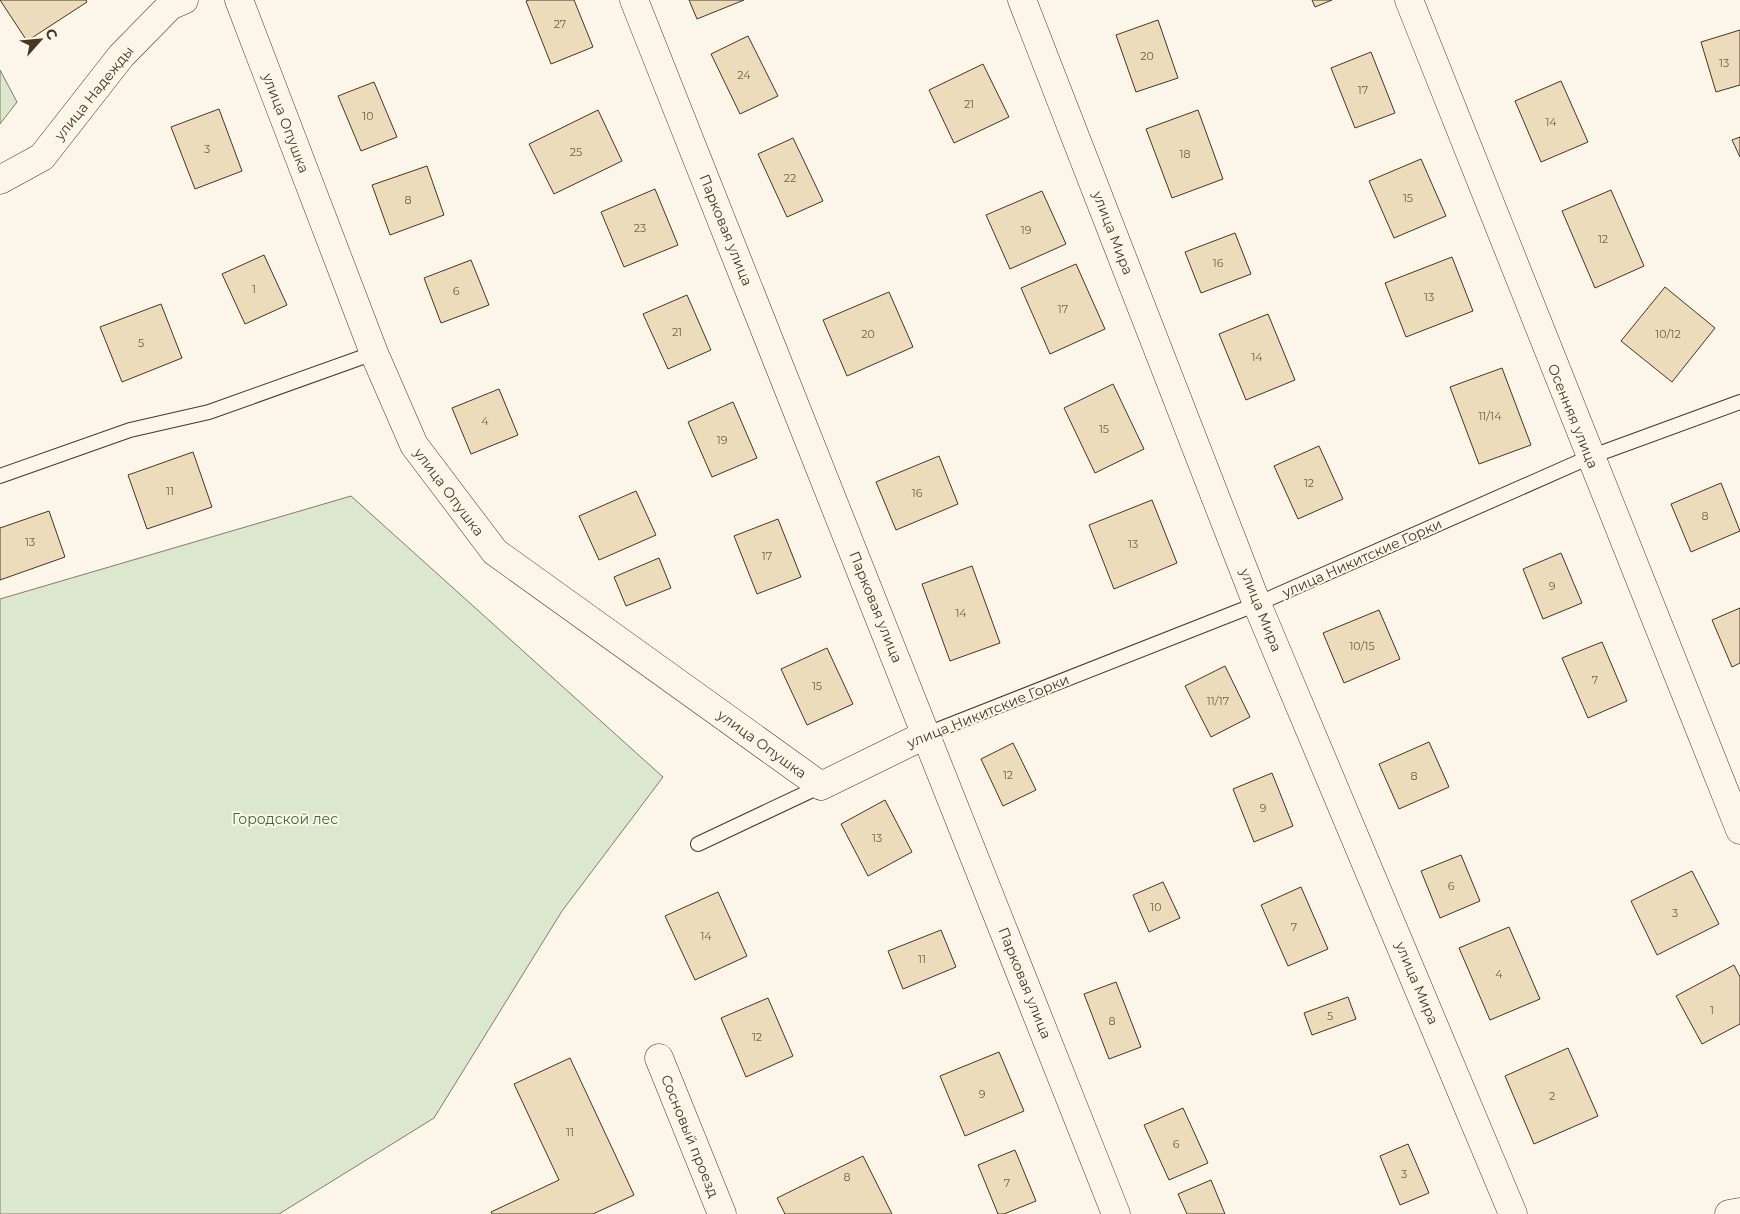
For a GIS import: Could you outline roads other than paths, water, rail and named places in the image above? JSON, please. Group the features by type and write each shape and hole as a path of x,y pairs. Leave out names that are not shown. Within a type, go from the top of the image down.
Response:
{"street":[{"name":"улица Надежды","path":"0,180 42,156 121,56 170,6 184,0"},
{"name":"улица Опушка","path":"239,0 374,353 414,445 495,552 821,786"},
{"name":"Парковая улица","path":"634,0 1116,1214"},
{"name":"улица Мира","path":"1022,0 1257,604 1512,1214"},
{"name":"Осенняя улица","path":"1409,0 1590,458 1740,830"},
{"name":"улица Никитские Горки","path":"821,786 927,734"},
{"name":"Сосновый проезд","path":"659,1058 722,1214"},
{"path":"1729,1214 1740,1212"}],"lane":[{"path":"0,476 130,430 209,412 374,353"},
{"name":"улица Никитские Горки","path":"927,734 1257,604 1590,458 1740,402"},
{"path":"698,844 821,786"}],"park label":[{"name":"Городской лес","path":"285,819"}]}
